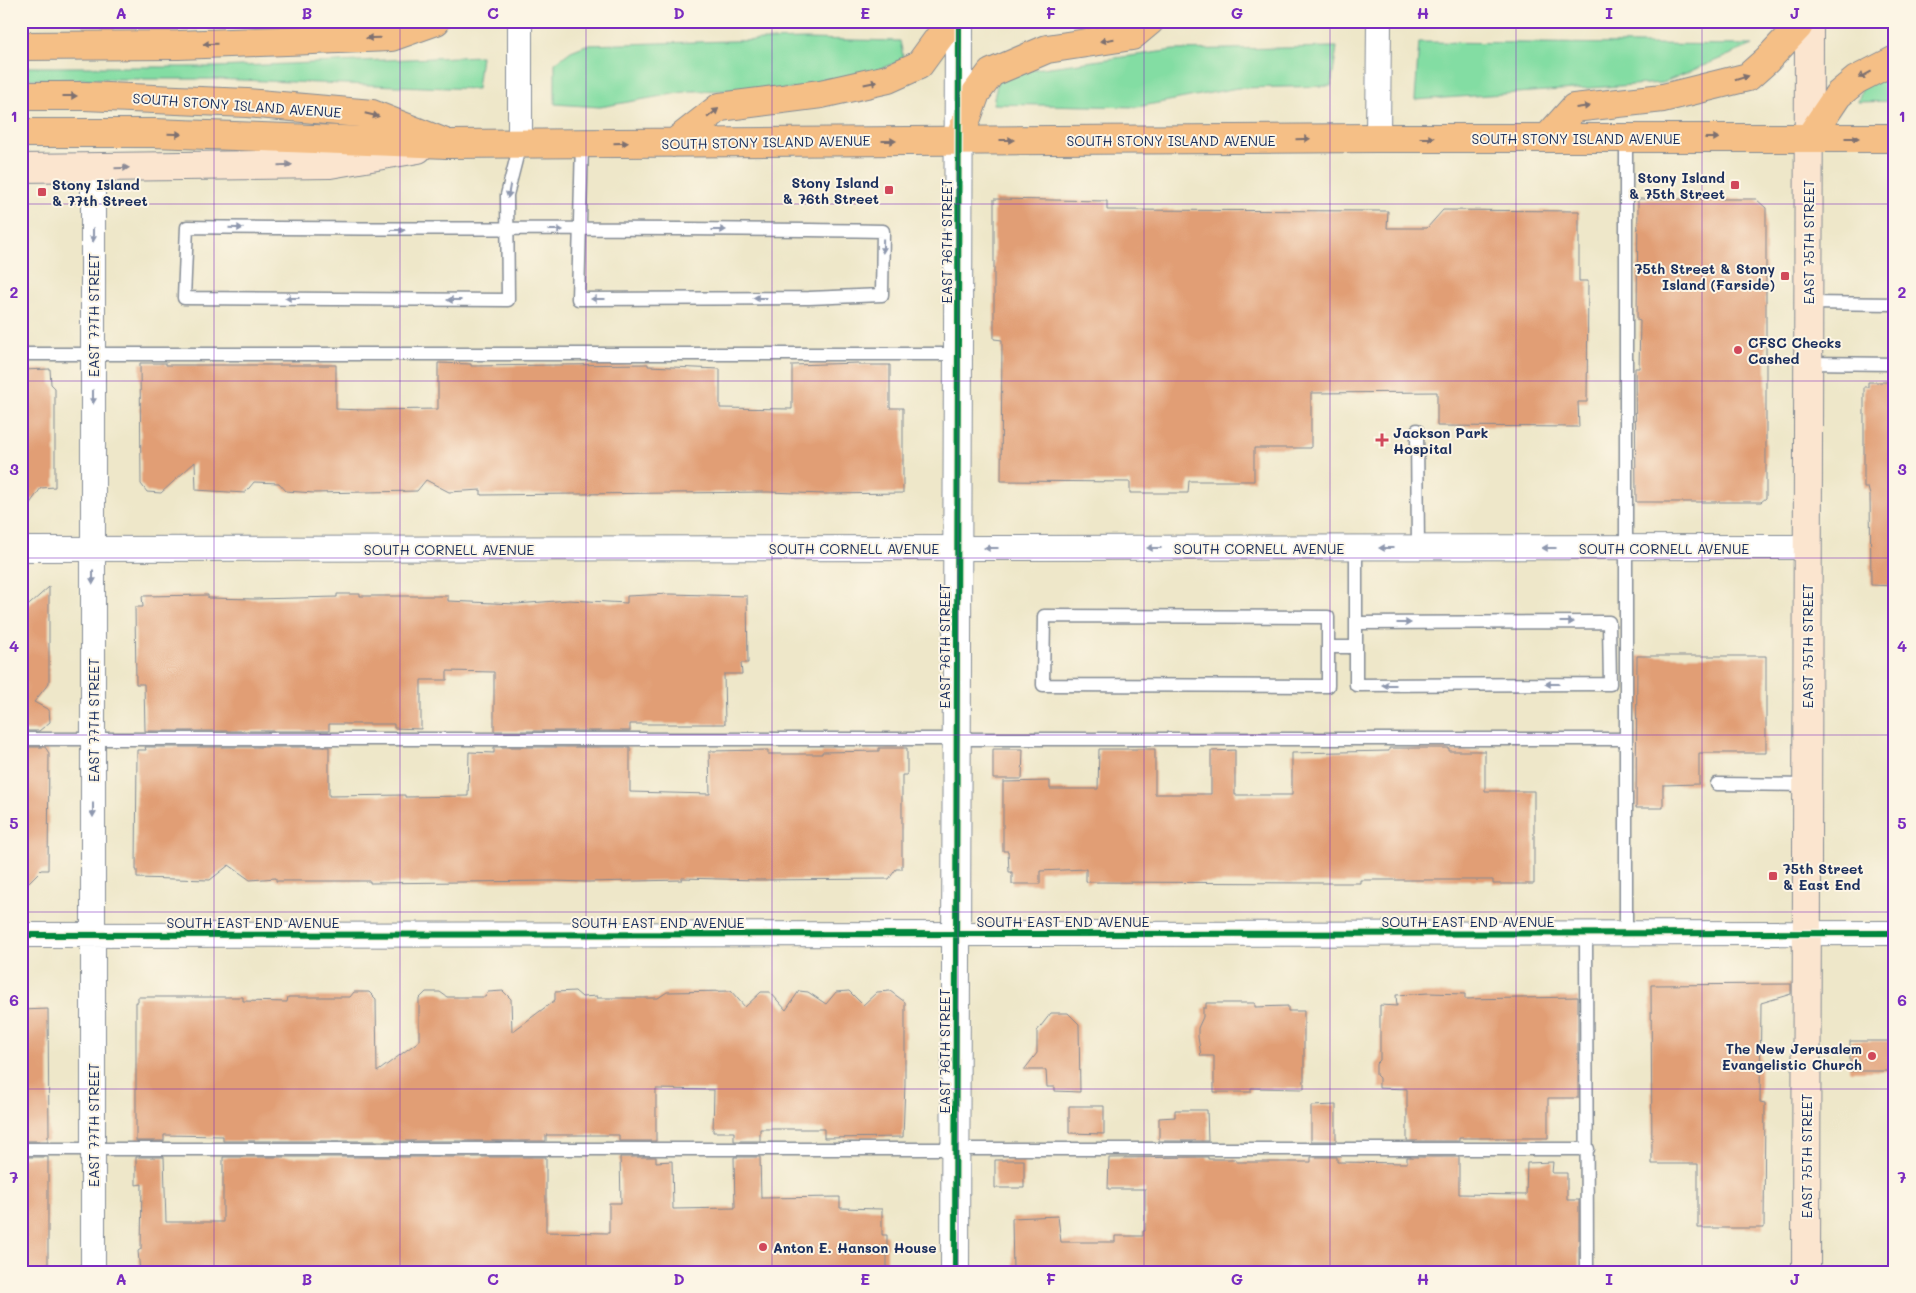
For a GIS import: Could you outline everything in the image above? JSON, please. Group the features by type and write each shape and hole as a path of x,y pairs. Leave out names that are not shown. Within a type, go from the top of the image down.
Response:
{"highway":[{"path":"21,46 178,45 391,37 436,21"},
{"path":"674,143 720,107 821,94 888,79 919,65 951,21"},
{"path":"959,140 976,92 991,73 1047,49 1132,36 1150,21"},
{"path":"1547,138 1574,108 1663,98 1748,77 1767,60 1801,21"},
{"path":"1809,138 1838,95 1856,80 1895,60"},
{"name":"SOUTH STONY ISLAND AVENUE","path":"21,96 84,96 238,102 372,114 448,144 1378,138 1895,138"},
{"path":"21,132 153,133 448,144"}],"main road":[{"name":"EAST 75TH STREET","path":"1806,1272 1808,21"},
{"name":"SOUTH STONY ISLAND AVENUE","path":"21,168 330,164 448,144"}],"street":[{"path":"520,21 520,144"},
{"name":"EAST 76TH STREET","path":"956,1272 959,21"},
{"path":"1378,138 1379,21"},
{"name":"EAST 77TH STREET","path":"93,168 93,1272"},
{"name":"SOUTH CORNELL AVENUE","path":"21,549 1808,547"},
{"name":"SOUTH EAST END AVENUE","path":"21,935 1895,933"}],"lane":[{"path":"1626,138 1626,933"},
{"path":"520,144 507,195 508,230 508,300 184,298 187,227 508,230 581,230 883,231 882,295 809,298 578,299 581,230 582,144"},
{"path":"1808,303 1895,304"},
{"path":"21,354 958,354"},
{"path":"1808,363 1895,364"},
{"path":"1417,430 1418,548"},
{"path":"1356,548 1356,685 1610,684 1610,622"},
{"path":"1044,616 1328,616 1328,647 1328,686 1043,685 1044,616"},
{"path":"1356,623 1626,622"},
{"path":"1328,647 1356,647"},
{"path":"21,739 1626,739"},
{"path":"1717,784 1807,785"},
{"path":"1586,933 1587,1272"},
{"path":"21,1149 1588,1148"}],"green space":[{"path":"805,39 900,41 904,60 857,77 801,89 690,91 600,107 555,104 555,63 571,51 586,45"},
{"path":"1419,42 1753,45 1662,83 1415,100"},
{"path":"1337,47 1331,86 1237,88 1137,107 993,104 999,74 1174,50"},
{"path":"481,56 477,89 213,79 21,79 21,67 218,67"},
{"path":"1895,72 1895,101 1858,102 1864,81"}],"building":[{"name":"Jackson Park Hospital","path":"994,199 1107,201 1107,210 1388,211 1387,228 1427,228 1443,210 1579,211 1579,281 1588,281 1587,402 1578,402 1579,427 1437,426 1437,392 1311,393 1311,448 1254,448 1254,481 1189,481 1188,493 1130,493 1130,482 1001,481 1002,340 994,339"},
{"path":"1638,199 1756,199 1766,208 1766,498 1761,502 1636,502 1635,368 1639,368 1640,321 1637,320"},
{"path":"140,363 166,363 166,365 336,365 336,409 364,410 438,409 438,363 471,364 471,366 648,364 648,366 720,369 720,408 792,409 792,365 859,363 859,365 890,365 890,408 903,408 903,493 825,494 768,492 481,495 481,490 449,492 426,480 417,491 314,493 286,491 279,483 254,482 245,493 196,490 195,462 161,493 147,492 141,484"},
{"path":"50,369 51,384 55,388 55,487 41,488 21,516 21,370"},
{"path":"1868,382 1895,382 1895,586 1871,585 1870,495 1868,488 1864,488 1864,387 1868,387"},
{"path":"49,587 49,683 34,702 49,710 50,722 39,731 21,731 21,612"},
{"path":"337,594 360,594 360,596 448,596 448,601 516,604 569,600 627,603 627,596 670,594 747,596 748,663 741,663 742,674 724,674 725,724 630,724 630,731 494,731 494,672 447,671 447,680 421,680 421,729 394,728 394,724 329,724 329,731 145,731 144,684 136,684 135,607 143,607 142,596 208,595 208,598 255,599 337,597"},
{"path":"1637,656 1766,656 1766,753 1699,753 1699,784 1663,785 1663,808 1636,808"},
{"path":"21,747 45,747 49,753 48,870 41,870 21,890"},
{"path":"145,747 329,747 329,796 405,795 405,797 468,796 469,752 494,753 494,747 630,747 630,792 710,794 709,751 768,750 768,754 822,754 822,752 879,751 879,748 907,748 907,775 902,775 902,869 896,869 889,879 758,880 682,878 682,880 587,882 370,883 370,881 276,881 276,878 250,880 229,865 210,880 137,878 137,750 146,750"},
{"path":"1389,748 1449,748 1449,751 1485,751 1485,791 1534,791 1534,884 1493,884 1493,880 1360,880 1360,883 1086,882 1086,869 1040,871 1040,884 1012,884 1012,872 1009,872 1008,851 1003,851 1003,782 1050,781 1050,789 1098,789 1099,749 1155,749 1155,794 1211,794 1211,751 1235,750 1235,795 1292,795 1292,753 1389,751"},
{"path":"993,749 1023,749 1022,779 993,779"},
{"path":"1791,984 1791,994 1761,1003 1760,1102 1765,1103 1764,1228 1698,1228 1698,1164 1652,1164 1651,985"},
{"path":"503,991 511,999 512,1032 555,1000 555,992 575,991 582,997 597,996 597,998 658,998 667,992 731,991 745,1007 761,992 770,992 786,1010 799,991 808,992 826,1004 836,992 849,991 863,1005 877,992 890,991 905,1002 903,1137 824,1138 824,1129 760,1129 760,1141 734,1141 734,1132 713,1132 714,1090 656,1089 656,1141 619,1141 619,1135 546,1135 546,1141 223,1141 223,1136 164,1135 164,1141 136,1141 136,1002 138,1002 138,997 243,997 243,1001 287,1002 288,997 350,997 354,992 369,992 376,999 377,1072 419,1041 419,999 426,992 440,992 447,997 485,997 488,992"},
{"path":"1429,993 1465,994 1465,999 1578,997 1578,1098 1548,1098 1548,1138 1459,1138 1459,1141 1407,1141 1407,1089 1379,1088 1379,1078 1376,1075 1376,1064 1380,1060 1380,1005 1397,1006 1396,995"},
{"path":"1206,1003 1255,1003 1255,1007 1288,1006 1288,1011 1304,1011 1304,1089 1251,1088 1251,1092 1214,1092 1214,1056 1201,1056 1198,1037 1198,1028 1203,1017 1203,1008 1206,1008"},
{"path":"48,1009 49,1136 48,1141 23,1141 21,1010"},
{"path":"1051,1013 1068,1013 1079,1024 1080,1092 1055,1091 1055,1087 1047,1087 1046,1070 1024,1070 1037,1053 1037,1031"},
{"name":"The New Jerusalem Evangelistic Church","path":"1850,1041 1895,1041 1895,1071 1850,1071"},
{"path":"1336,1105 1336,1141 1311,1141 1311,1106"},
{"path":"1069,1106 1104,1106 1104,1134 1069,1133"},
{"path":"1175,1110 1207,1110 1208,1141 1159,1141 1159,1118 1175,1117"},
{"path":"23,1157 48,1157 48,1272 21,1272 21,1160"},
{"path":"136,1157 164,1157 166,1222 223,1222 223,1157 546,1157 546,1232 609,1233 609,1203 621,1203 620,1157 656,1157 656,1162 672,1161 673,1209 735,1208 734,1157 760,1157 761,1198 840,1197 840,1208 882,1209 882,1235 887,1235 887,1272 140,1272 138,1251 141,1249 142,1184 136,1185"},
{"path":"1208,1157 1208,1159 1236,1159 1236,1162 1311,1162 1311,1157 1337,1157 1337,1162 1407,1163 1407,1157 1459,1157 1459,1194 1526,1195 1527,1163 1553,1162 1552,1173 1567,1173 1567,1200 1579,1200 1579,1272 1013,1272 1012,1218 1058,1216 1061,1242 1115,1242 1115,1236 1143,1236 1143,1231 1145,1231 1145,1189 1108,1189 1109,1158"},
{"path":"995,1160 1024,1160 1024,1188 995,1188"}],"cycle path":[{"path":"955,1272 959,21"},
{"path":"21,935 1895,933"}],"place":[{"name":"Stony Island & 75th Street","path":"1735,185"},
{"name":"Stony Island & 76th Street","path":"889,190"},
{"name":"Stony Island & 77th Street","path":"42,192"},
{"name":"75th Street & Stony Island (Farside)","path":"1785,276"},
{"name":"CFSC Checks Cashed","path":"1738,350"},
{"name":"Jackson Park Hospital","path":"1382,440"},
{"name":"75th Street & East End","path":"1773,876"},
{"name":"The New Jerusalem Evangelistic Church","path":"1872,1056"},
{"name":"Anton E. Hanson House","path":"763,1247"}]}
